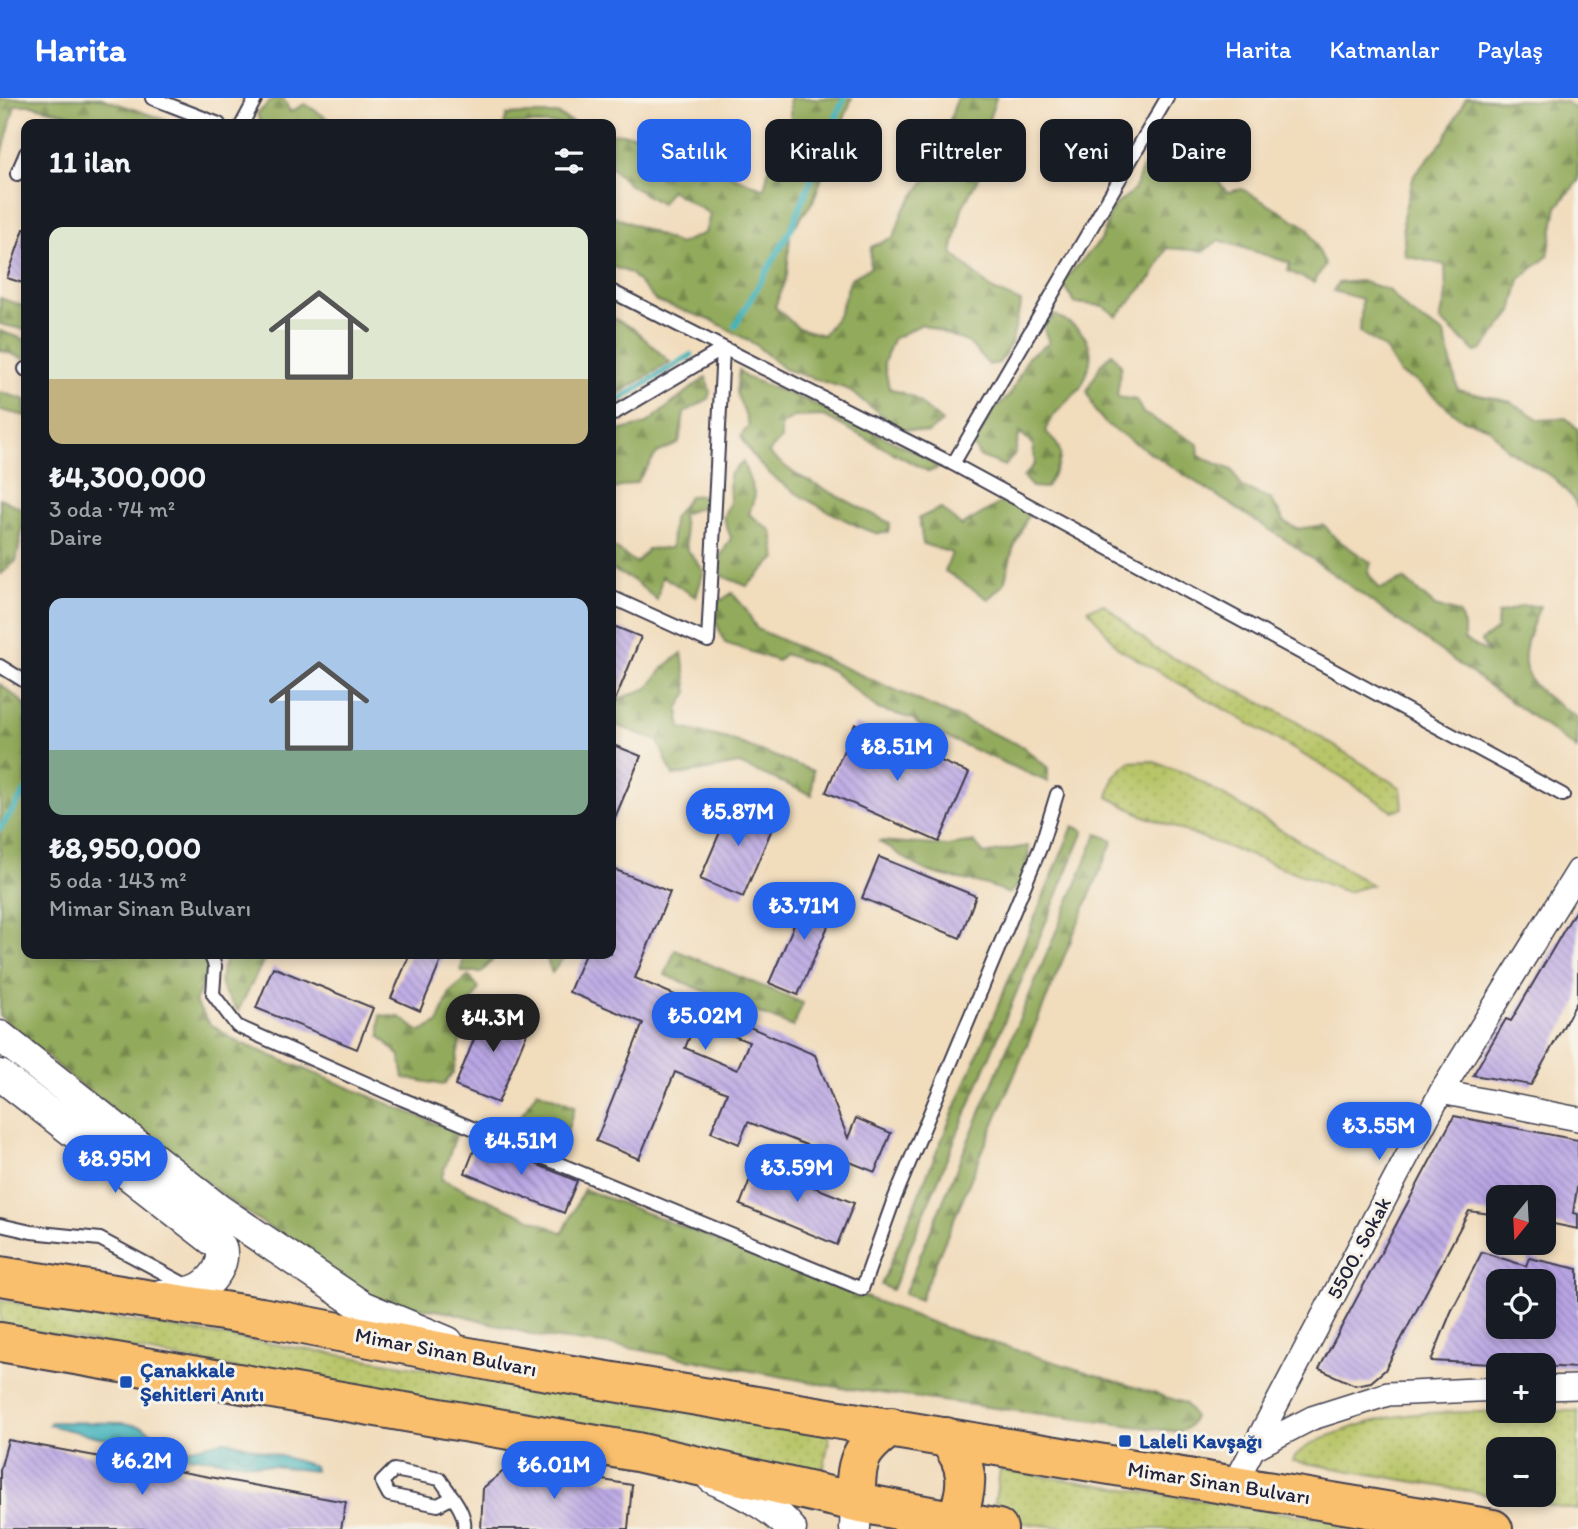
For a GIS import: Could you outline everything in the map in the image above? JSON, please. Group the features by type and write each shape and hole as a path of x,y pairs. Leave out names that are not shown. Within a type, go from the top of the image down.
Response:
{"highway":[{"name":"Mimar Sinan Bulvarı","path":"9,1276 261,1317 500,1363 891,1427"},
{"path":"0,1342 677,1461 855,1515 998,1529"},
{"path":"855,1515 855,1477 859,1455 871,1441 891,1427 946,1437 961,1453 966,1473 963,1504 954,1526"},
{"name":"Mimar Sinan Bulvarı","path":"946,1437 1493,1529"}],"street":[{"name":"5500. Sokak","path":"1234,1485 1441,1091 1578,871"},
{"path":"0,1036 218,1209 362,1306 500,1363"},
{"path":"0,1074 221,1247 224,1257 221,1267 196,1290 138,1298"},
{"path":"1441,1091 1578,1119"},
{"path":"1556,1388 1578,1387"},
{"path":"1256,1447 1312,1418 1388,1394 1486,1390"},
{"path":"677,1461 738,1491 784,1520 791,1529"}],"lane":[{"path":"152,98 206,119"},
{"path":"245,119 256,98"},
{"path":"953,464 1167,98"},
{"path":"17,174 21,165"},
{"path":"616,294 953,464 1563,795"},
{"path":"616,412 723,349"},
{"path":"616,599 708,641 723,349"},
{"path":"0,666 21,679"},
{"path":"212,959 215,966 213,994 237,1026 474,1130 862,1289 893,1202 1041,846 1057,794"},
{"path":"0,1225 31,1232 100,1239 196,1290 261,1317"},
{"path":"453,1497 438,1505 389,1495 382,1482 394,1471 440,1479 453,1497 465,1521 464,1529"}],"green space":[{"path":"0,98 101,98 162,119 82,119 31,105 15,105 0,162"},
{"path":"274,98 283,98 290,112 305,104 328,119 259,119 257,114"},
{"path":"789,98 852,98 844,119 791,119"},
{"path":"957,98 996,98 989,119 950,119"},
{"path":"1466,98 1566,102 1578,111 1578,181 1557,207 1548,256 1520,279 1512,312 1482,350 1476,352 1440,320 1446,295 1445,265 1405,256 1403,216 1414,175 1444,140"},
{"path":"557,114 566,119 506,119 507,115"},
{"path":"616,133 637,137 637,182 747,182 764,189 766,182 820,182 813,201 790,233 787,275 775,307 798,328 823,335 839,314 851,278 870,268 871,247 894,237 903,211 924,182 976,182 962,208 952,253 991,289 1021,302 1012,341 999,363 989,365 969,343 922,324 893,339 884,363 889,388 913,397 942,422 928,433 899,428 847,389 784,369 756,345 713,321 656,301 630,273 616,268 616,217 679,244 705,233 710,214 670,190 661,204 628,184 616,172"},
{"path":"1147,164 1147,182 1219,182 1227,192 1242,189 1308,228 1325,264 1314,283 1288,271 1290,263 1219,240 1204,251 1167,248 1153,276 1117,316 1103,306 1075,303 1062,282 1101,240 1112,208 1134,190 1143,166"},
{"path":"1360,281 1389,290 1408,311 1444,334 1458,390 1511,402 1540,420 1566,418 1578,429 1578,509 1573,498 1554,478 1507,449 1489,428 1460,418 1416,381 1400,374 1385,349 1360,332 1362,299 1333,291 1338,283"},
{"path":"0,298 21,305 21,329 0,324"},
{"path":"1055,315 1084,336 1090,350 1090,359 1082,385 1056,413 1045,431 1058,446 1058,464 1046,488 1032,487 1023,477 1035,464 1033,445 1020,432 1015,453 1005,466 979,456 974,446 992,412 1010,395 1028,357 1049,343 1043,327"},
{"path":"616,320 634,329 670,362 616,395"},
{"path":"0,331 21,338 21,357 0,350"},
{"path":"1112,353 1121,365 1117,397 1136,400 1143,413 1198,444 1199,456 1232,470 1242,487 1271,499 1285,522 1297,529 1324,525 1335,538 1371,563 1368,573 1380,589 1404,579 1435,606 1459,613 1464,626 1464,640 1489,653 1481,641 1497,629 1498,614 1522,606 1540,606 1526,646 1527,672 1543,694 1578,718 1577,749 1290,543 1106,424 1095,411 1087,391 1101,364"},
{"path":"739,370 745,377 806,400 920,454 938,468 929,472 824,416 794,417 781,426 781,439 768,453 795,474 890,523 888,532 879,534 864,529 794,492 763,467 750,452 741,436 749,425 736,392"},
{"path":"706,377 710,392 708,399 684,413 679,443 657,453 637,482 616,488 616,432 646,424"},
{"path":"0,392 21,398 21,415 0,410"},
{"path":"743,462 755,495 749,514 772,531 776,558 747,586 722,576 719,559 731,538 723,517 730,502 729,475"},
{"path":"710,495 708,505 682,514 687,549 704,571 696,597 662,576 657,600 633,580 616,572 616,549 636,563 648,549 671,548 673,519 689,496"},
{"path":"0,498 21,508 21,536 16,561 0,575"},
{"path":"1005,500 1030,511 1013,549 1004,584 988,599 945,571 952,553 923,544 919,518 941,508 961,526"},
{"path":"732,593 745,608 757,629 1022,746 1048,768 1048,782 920,726 913,719 878,709 831,670 784,654 778,661 725,643 716,622 717,603"},
{"path":"1104,604 1154,648 1287,716 1401,788 1403,808 1392,811 1342,777 1118,648 1088,609"},
{"path":"682,653 688,692 678,709 681,728 732,740 813,771 812,795 739,764 673,776 658,741 616,725 616,700 648,688 664,667"},
{"path":"0,684 21,701 21,959 214,959 195,1002 210,1024 236,1041 457,1132 441,1179 563,1233 584,1189 946,1328 1185,1403 1194,1417 1189,1427 1179,1432 842,1388 619,1346 541,1337 454,1313 379,1301 233,1203 73,1079 0,1016"},
{"path":"1151,761 1188,774 1372,885 1347,892 1142,815 1108,797 1114,776 1129,762"},
{"path":"1073,826 1084,831 892,1290 881,1285"},
{"path":"1097,834 1113,840 920,1300 904,1294"},
{"path":"878,841 948,846 974,842 984,854 1028,846 1031,876 1008,894 989,886 930,872"},
{"path":"675,950 803,1003 793,1027 665,975"},
{"path":"227,959 267,959 238,1011 223,990 221,972"},
{"path":"463,959 494,959 482,972 461,972"},
{"path":"547,959 562,959 552,973"},
{"path":"469,976 479,988 467,1012 453,1073 443,1085 404,1078 400,1056 380,1036 380,1015 400,1017 420,1032 438,1023 450,992"},
{"path":"537,1091 575,1106 563,1145 551,1131 531,1135 519,1119"},
{"path":"0,1300 830,1434 822,1477 0,1325"},
{"path":"1556,1411 1578,1411 1578,1510 1556,1506 1556,1437 1486,1437 1486,1494 1293,1461 1298,1453 1322,1439 1384,1419 1424,1413 1486,1412 1486,1423 1556,1423"},
{"path":"1000,1470 1390,1529 1073,1529 992,1519"}],"water":[{"path":"51,1422 124,1423 143,1427 175,1448 174,1455 48,1425"},
{"path":"222,1441 234,1442 314,1466 315,1471 186,1456 187,1449"}],"building":[{"path":"21,238 21,282 7,278"},
{"path":"616,627 641,637 616,698"},
{"path":"855,724 969,773 939,842 826,792"},
{"path":"616,746 641,756 616,815"},
{"path":"734,799 777,817 743,897 700,879"},
{"path":"879,857 976,896 960,938 862,898"},
{"path":"616,870 670,892 635,978 815,1055 848,1138 856,1118 891,1133 875,1172 748,1122 739,1144 711,1132 727,1093 675,1072 639,1159 596,1141 643,1023 569,992 583,959 616,959","holes":["696,1021 749,1042 737,1070 685,1048"]},
{"path":"810,888 839,901 798,995 769,983"},
{"path":"1578,906 1578,1000 1531,1085 1473,1075 1506,1019 1511,1021"},
{"path":"408,959 442,959 420,1011 391,998"},
{"path":"273,967 373,1008 357,1049 256,1008"},
{"path":"488,1005 531,1023 498,1103 455,1086"},
{"path":"1454,1116 1578,1140 1578,1182 1573,1213 1578,1214 1578,1229 1556,1224 1556,1185 1486,1185 1486,1213 1469,1211 1385,1370 1371,1382 1355,1385 1319,1369"},
{"path":"478,1140 577,1181 564,1213 465,1173"},
{"path":"756,1164 854,1203 837,1245 740,1205"},
{"path":"1482,1252 1526,1266 1529,1258 1578,1269 1578,1368 1556,1367 1556,1353 1486,1353 1486,1364 1431,1361 1451,1312"},
{"path":"8,1440 346,1502 341,1529 0,1529 0,1470"},
{"path":"512,1464 632,1485 628,1529 481,1529 483,1488"}],"waterway":[{"path":"735,326 791,229 844,98"},
{"path":"616,402 691,355"},
{"path":"0,829 21,798"}],"place":[{"name":"Çanakkale Şehitleri Anıtı","path":"126,1382"},
{"name":"Laleli Kavşağı","path":"1125,1441"}]}
